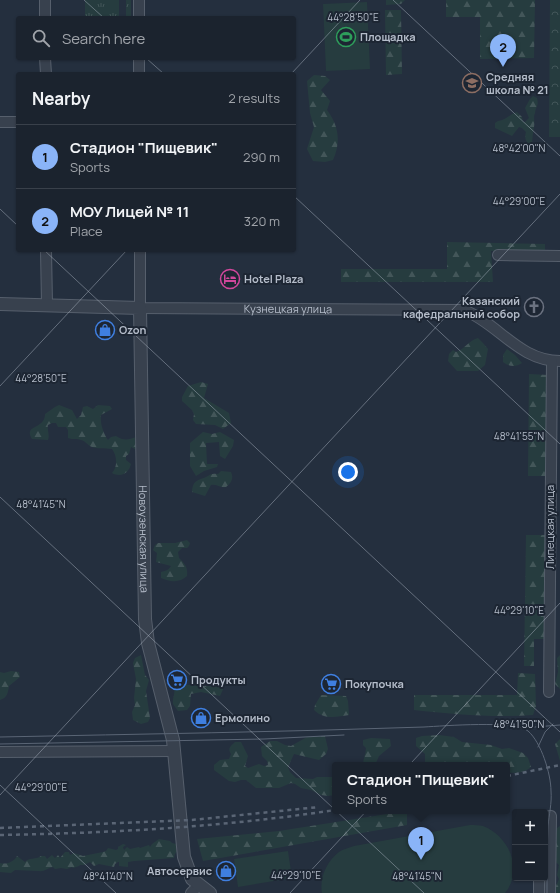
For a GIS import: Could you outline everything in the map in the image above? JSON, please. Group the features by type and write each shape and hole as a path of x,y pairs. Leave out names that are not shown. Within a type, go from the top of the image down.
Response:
{"street":[{"path":"45,0 45,16"},
{"path":"139,0 139,16"},
{"path":"46,60 46,72"},
{"path":"139,60 139,72"},
{"path":"0,122 16,122"},
{"path":"46,252 47,304"},
{"name":"Новоузенская улица","path":"140,252 145,619 148,643 169,724 174,751 184,857 195,889 210,893"},
{"path":"498,255 560,256"},
{"name":"Кузнецкая улица","path":"0,304 47,304 140,308 464,310 477,315 528,354 556,361"},
{"name":"Липецкая улица","path":"549,692 556,361"},
{"path":"0,752 174,751"},
{"path":"550,893 552,816"},
{"path":"539,881 539,893"}],"green space":[{"path":"85,0 119,0 119,16 85,16"},
{"path":"126,0 131,0 131,16 126,16"},
{"path":"386,0 405,0 401,4 386,5"},
{"path":"446,0 535,0 534,58 480,59 480,17 446,17"},
{"path":"550,0 560,0 560,137 549,137"},
{"name":"Площадка","path":"367,2 370,69 326,71 323,4"},
{"path":"385,10 401,10 402,74 386,75"},
{"path":"314,75 325,76 330,80 321,90 330,101 327,110 334,122 338,134 336,153 333,160 325,162 313,161 307,149 314,127 310,113 307,81"},
{"path":"533,96 537,98 538,103 534,116 531,146 526,140 526,132 522,128 519,127 512,136 495,128 495,123 517,112 522,117 523,122 525,122 529,118 525,108"},
{"path":"447,242 545,244 545,251 491,251 493,282 341,282 341,269 447,269"},
{"path":"478,338 488,349 485,365 478,371 457,371 448,361 449,354 453,350 456,352 459,351"},
{"path":"507,349 522,363 512,366 503,362 503,355"},
{"path":"529,374 548,375 547,476 528,476"},
{"path":"201,382 208,384 204,398 229,413 231,423 223,429 215,425 196,424 193,420 194,414 192,410 182,401 182,397 188,386"},
{"path":"59,405 72,410 77,419 81,415 83,407 87,406 93,409 98,405 110,406 112,409 101,415 102,428 108,440 111,437 116,436 126,440 136,437 139,445 135,449 131,447 129,454 126,456 126,460 131,464 124,474 118,475 112,473 115,468 116,461 115,454 112,449 94,448 78,439 68,438 68,430 66,427 58,427 56,423 48,425 48,440 32,439 30,431 42,423 45,414"},
{"path":"203,432 212,434 220,432 234,440 233,446 225,459 220,456 219,442 206,443 207,464 218,464 217,467 204,471 196,476 190,466 190,443"},
{"path":"221,471 231,472 232,474 232,481 226,487 211,485 205,496 192,492 194,483 212,474 218,474"},
{"path":"526,535 547,535 546,639 534,639 534,666 524,666"},
{"path":"187,540 190,543 189,546 187,548 182,548 178,552 179,558 186,568 187,576 181,580 175,581 161,578 161,572 165,571 171,566 156,562 157,553 153,550 155,545 158,543 175,543"},
{"path":"141,655 145,675 149,680 146,691 150,718 148,722 141,724 133,720 132,712 135,705 134,698 136,679 133,663 135,658"},
{"path":"560,655 560,689 555,684 558,672 557,658"},
{"path":"11,671 19,672 20,677 9,686 7,695 0,700 0,672 4,673"},
{"path":"518,673 535,674 536,706 533,715 488,716 414,710 414,695 517,695"},
{"path":"171,684 224,687 220,696 201,692 191,694 190,706 187,710 178,711 173,704 174,689"},
{"path":"321,695 346,696 349,715 326,717 318,713 314,710 315,705"},
{"path":"439,735 454,737 462,742 491,745 502,749 509,748 523,753 528,758 531,767 520,772 513,773 510,772 510,762 425,762 425,754 416,746 416,738 422,736"},
{"path":"325,736 328,749 326,754 319,760 294,754 288,767 290,772 296,778 313,779 317,777 332,777 332,795 321,795 291,783 279,788 256,788 246,780 235,782 229,781 214,770 214,765 220,760 229,759 231,754 229,749 235,742 241,742 248,756 245,766 248,768 259,764 264,766 268,765 267,761 262,756 261,747 270,741 277,741 291,746 307,737"},
{"path":"371,738 390,739 391,746 379,756 376,762 364,762 366,748 363,745 363,740"},
{"path":"560,739 560,761 555,744"},
{"path":"387,814 407,814 407,825 203,861 197,839 279,831"},
{"path":"470,825 483,826 500,837 511,855 511,884 505,893 322,893 321,887 323,876 331,860 342,850 354,846"},
{"path":"560,826 560,893 553,893 559,879 557,875 559,865 554,860 554,830"},
{"path":"159,839 177,843 177,851 174,858 128,862 128,867 119,866 119,862 115,864 114,867 99,864 94,866 90,862 67,869 55,869 53,867 40,871 15,870 11,873 0,872 0,863 5,864 10,862 17,856 25,862 41,856 45,856 47,859 52,855 55,858 58,855 60,858 65,852 69,852 70,855 74,853 83,856 103,852 108,848 116,850 123,844 126,845 123,847 124,850 127,847 130,849 149,845 150,847"},
{"path":"288,851 292,878 238,887 234,859"}],"tram line":[{"path":"0,737 318,730 479,724 521,728 528,731 533,736 541,750 551,784 548,826 547,893"},
{"path":"538,747 545,732 553,724"},
{"path":"522,728 560,725"},
{"path":"0,744 264,739 344,735"}],"railway":[{"path":"510,775 560,765"},
{"path":"0,828 192,820 319,807"},
{"path":"0,835 84,833 210,825 332,810"}],"place":[{"name":"Площадка","path":"346,37"},
{"name":"МОУ Лицей № 11","path":"503,67"},
{"name":"Средняя школа № 21","path":"472,83"},
{"name":"Hotel Plaza","path":"230,279"},
{"name":"Казанский кафедральный собор","path":"534,307"},
{"name":"Ozon","path":"105,330"},
{"name":"Продукты","path":"177,680"},
{"name":"Покупочка","path":"331,684"},
{"name":"Ермолино","path":"201,718"},
{"name":"Стадион \"Пищевик\"","path":"421,860"},
{"name":"Автосервис","path":"226,871"}]}
